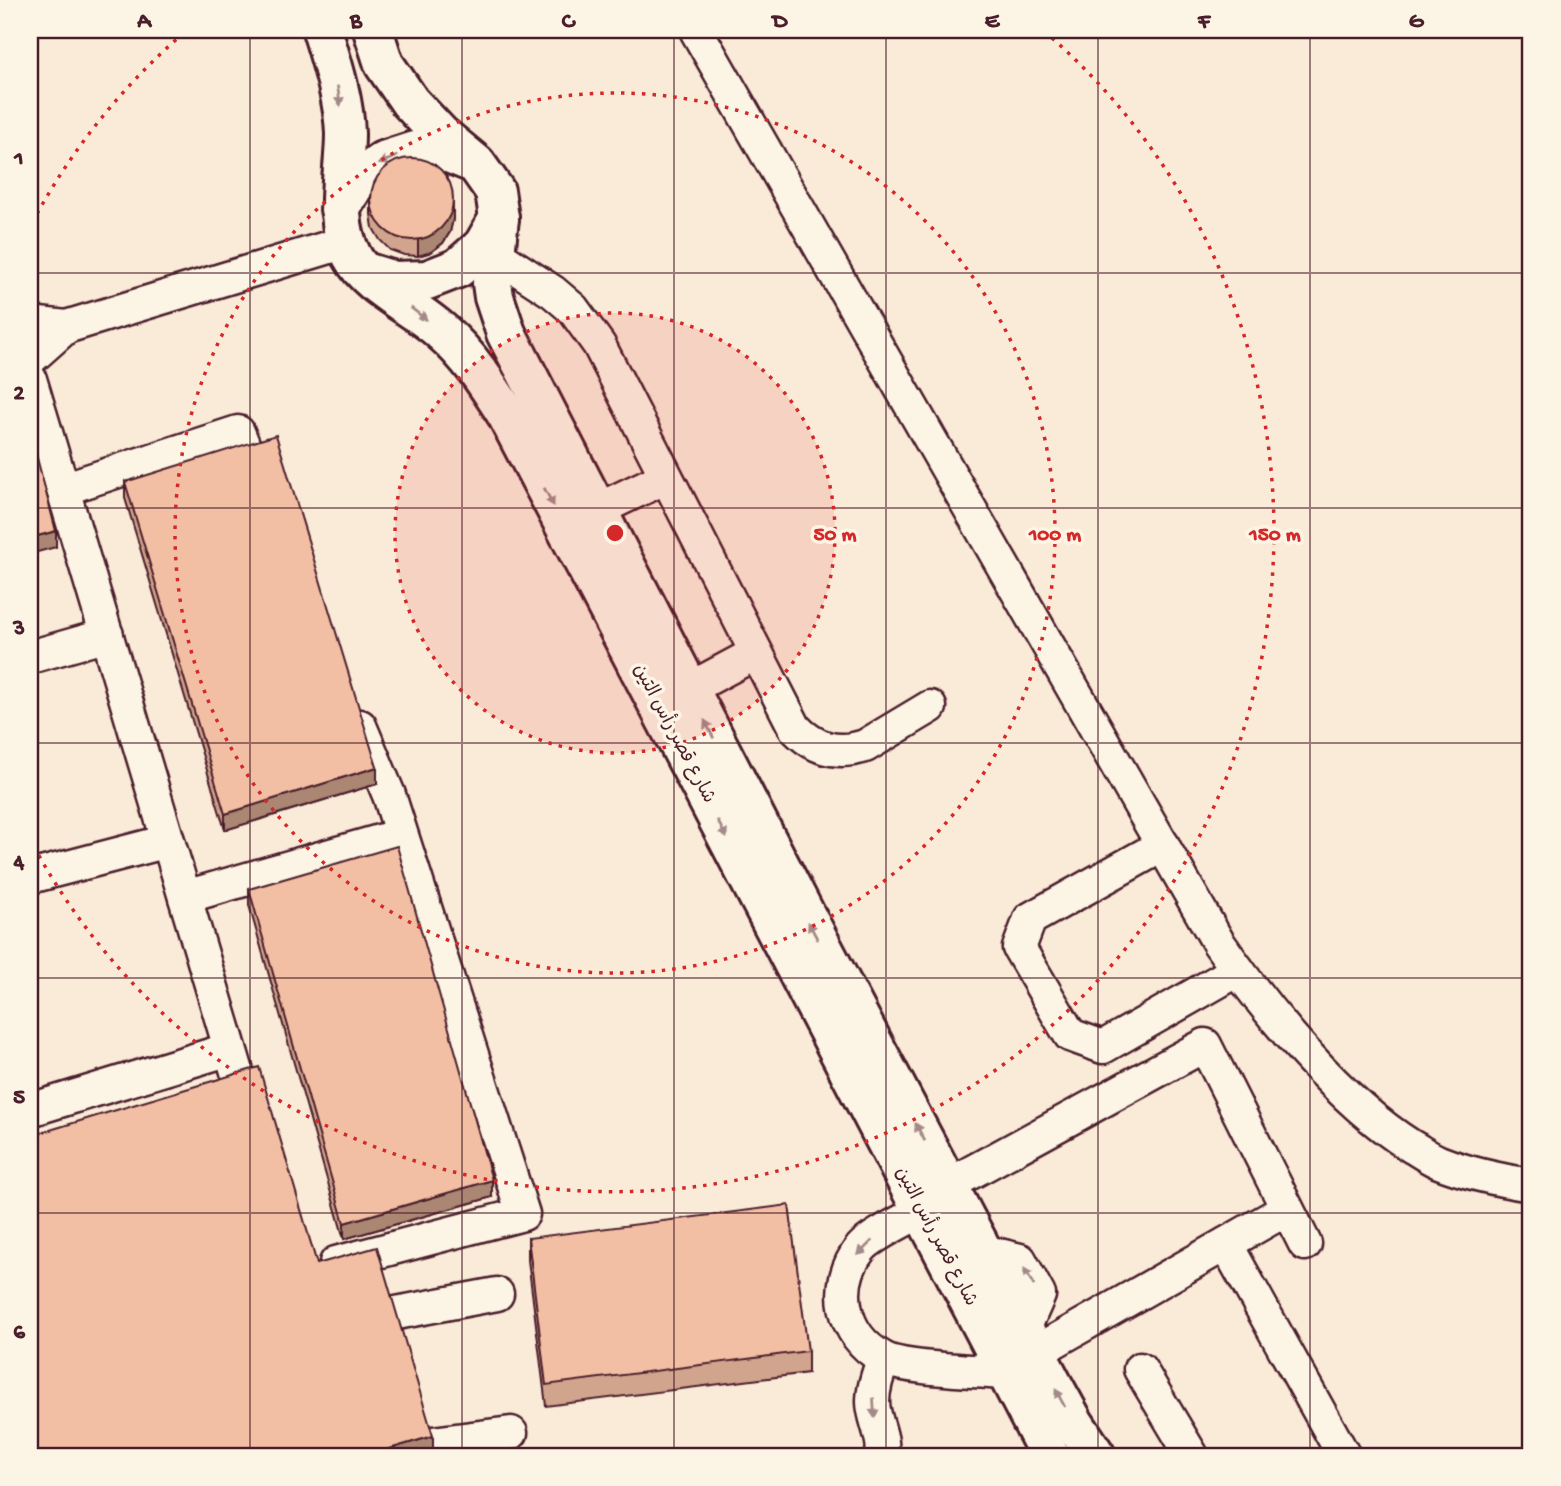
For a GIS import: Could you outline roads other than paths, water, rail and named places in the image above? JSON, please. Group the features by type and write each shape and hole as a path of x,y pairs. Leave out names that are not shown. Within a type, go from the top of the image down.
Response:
{"main road":[{"path":"322,30 336,79 345,132 349,241 394,281 427,280 458,268 497,236"},
{"name":"شارع قصر رأس التين","path":"373,30 384,64 410,102 441,135 476,164 495,191 497,236 492,283 506,332 689,689 934,1198 983,1251 1022,1351 1050,1456"},
{"path":"349,241 357,181 383,161 414,150 446,152 476,164"},
{"name":"شارع قصر رأس التين","path":"349,241 478,370 507,415 934,1198 1022,1351 1096,1456"}],"street":[{"path":"696,30 1218,942 1253,992 1342,1090 1387,1130 1436,1161 1484,1177 1531,1185"},
{"path":"497,236 573,309 587,326 795,728 805,739 831,750 854,749 864,746 930,707"},
{"path":"30,323 66,327 349,241"},
{"path":"30,359 66,327"},
{"path":"30,379 258,1142"},
{"path":"63,489 238,432 269,507"},
{"path":"597,510 666,477"},
{"path":"30,657 107,635"},
{"path":"689,689 757,653"},
{"path":"310,1270 523,1214 389,795 347,695"},
{"path":"185,897 400,835"},
{"path":"30,877 168,841"},
{"path":"1163,845 1030,919 1019,948 1070,1035 1102,1047 1238,970"},
{"path":"1287,1209 1022,1351 916,1365 884,1359 858,1339 844,1309 846,1275 862,1246 934,1198 1205,1045 1305,1244"},
{"path":"30,1110 230,1049"},
{"path":"1226,1244 1344,1456"},
{"path":"392,1315 497,1294"},
{"path":"881,1456 882,1442 875,1422 873,1401 876,1379 884,1359"},
{"path":"1140,1369 1192,1456"},
{"path":"415,1440 511,1433"}]}
